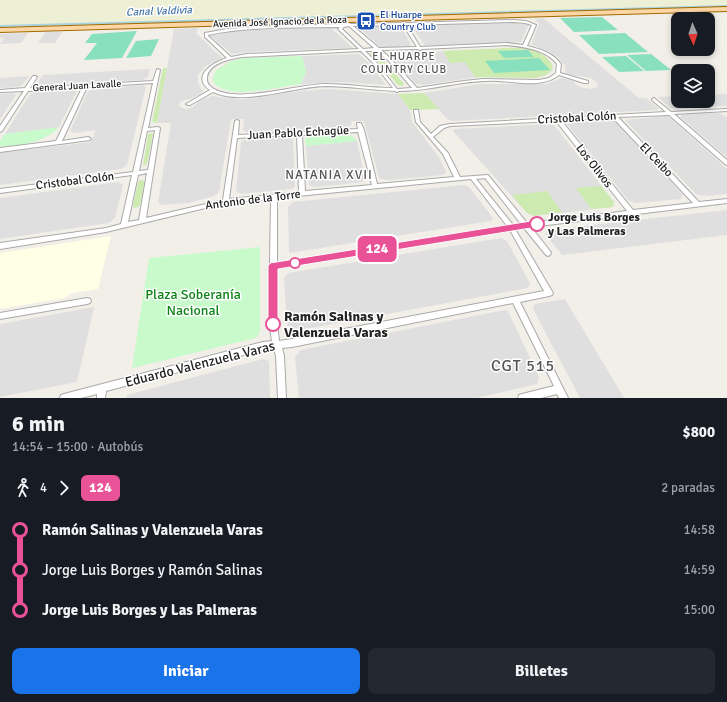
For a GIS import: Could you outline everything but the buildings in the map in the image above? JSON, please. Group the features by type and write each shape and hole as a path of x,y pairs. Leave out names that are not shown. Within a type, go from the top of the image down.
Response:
{"main road":[{"name":"Avenida José Ignacio de la Roza","path":"0,30 346,23 727,9"}],"street":[{"path":"230,58 206,36 206,34 236,29 346,23 496,21 530,23 534,26 525,46"},
{"path":"346,23 390,60 416,90"},
{"path":"346,23 340,29 379,67 397,91"},
{"path":"404,23 420,49"},
{"path":"507,44 525,46 544,52 555,60 560,68 558,74 549,79 538,81 480,80 416,90 397,91 339,85 310,86 250,95 232,95 213,90 206,84 205,78 207,71 216,64 230,58 252,55 420,49 507,44"},
{"path":"124,225 158,70"},
{"path":"558,74 586,82"},
{"path":"0,130 35,77"},
{"name":"General Juan Lavalle","path":"0,91 155,82"},
{"path":"58,143 85,86"},
{"path":"188,104 213,90"},
{"path":"654,99 727,163"},
{"path":"416,111 418,122 445,153 458,179"},
{"name":"Cristobal Colón","path":"430,136 447,125 726,111"},
{"name":"El Ceibo","path":"614,116 698,205"},
{"name":"Los Olivos","path":"556,119 631,212"},
{"path":"226,201 237,121"},
{"path":"359,124 375,187"},
{"path":"142,221 158,128 146,130"},
{"name":"Juan Pablo Echagüe","path":"235,137 361,130"},
{"path":"299,133 302,194"},
{"path":"0,150 88,139"},
{"name":"Cristobal Colón","path":"0,191 151,172"},
{"name":"Antonio de la Torre","path":"0,246 106,230 226,201 486,176 526,225"},
{"path":"472,177 511,227"},
{"path":"274,197 273,323 280,360 282,398"},
{"path":"273,266 511,227 727,201"},
{"path":"526,225 548,253"},
{"name":"Eduardo Valenzuela Varas","path":"64,398 102,393 263,346 292,343 549,293 511,227"},
{"path":"515,300 564,398"},
{"path":"0,316 87,301"},
{"path":"522,398 560,389"}],"shaded area":[{"path":"0,0 727,0 727,5 0,26"},
{"path":"543,18 639,98 646,98 658,108 657,110 453,121 447,119 424,93 480,84 546,84 562,78 573,81 576,85 583,88 591,89 597,87 598,83 591,78 566,74 565,66 559,58 550,52 531,45 539,24 535,19"},
{"path":"496,22 529,24 521,42 425,46 411,25"},
{"path":"401,26 412,47 382,48 358,27"},
{"path":"330,27 353,48 232,54 210,36 250,29"},
{"path":"198,28 196,32 197,34 222,58 206,66 198,75 198,83 203,92 193,98 181,101 179,104 180,107 186,109 193,107 199,101 212,96 247,99 301,91 329,89 398,94 410,110 412,122 439,157 446,172 443,175 391,180 379,178 364,121 351,121 352,124 348,127 246,132 243,130 244,119 231,119 219,192 214,196 189,203 162,205 158,202 171,123 157,123 174,29"},
{"path":"46,32 62,32 55,43 38,43"},
{"path":"28,33 21,43 0,44 4,38 0,38 0,34"},
{"path":"516,48 536,52 546,57 553,66 552,71 544,76 535,78 479,77 423,85 416,84 389,54"},
{"path":"359,54 371,65 386,85 340,82 301,84 306,71 302,56"},
{"path":"150,69 148,77 142,80 39,86 37,84 43,75"},
{"path":"29,76 23,84 18,87 0,88 0,78"},
{"path":"142,85 146,87 127,165 121,169 0,185 0,153 91,142 96,130 74,133 70,131 88,91 93,89"},
{"path":"77,91 59,127 5,134 30,94 35,92"},
{"path":"13,93 16,95 0,119 0,94"},
{"path":"727,94 727,106 715,107 715,95"},
{"path":"671,96 671,108 694,108 678,109 670,108 658,97"},
{"path":"719,113 727,117 727,157 680,117 683,115"},
{"path":"665,116 670,118 727,169 727,194 704,196 696,194 625,120"},
{"path":"613,120 683,195 681,199 635,203 629,201 567,124 570,122"},
{"path":"548,124 554,125 614,202 613,207 534,216 527,213 453,131 455,129"},
{"path":"288,137 293,139 295,187 291,189 241,194 236,191 241,142 246,139"},
{"path":"357,141 365,179 362,182 314,187 309,185 306,146"},
{"path":"118,182 123,185 115,218 109,223 0,239 0,198"},
{"path":"464,185 469,187 493,218 491,221 289,253 288,207 293,202"},
{"path":"727,210 727,235 562,255 546,235 547,230"},
{"path":"111,236 98,289 72,293 64,298 0,309 0,253"},
{"path":"501,238 507,241 530,283 528,288 295,331 287,325 284,278 288,273"},
{"path":"565,299 624,398 580,398 533,309 535,304"},
{"path":"94,307 77,382 0,397 0,324"},
{"path":"505,310 508,311 539,377 537,384 476,398 299,398 295,357 301,350"},
{"path":"263,359 269,361 270,398 126,398 127,395"}],"green space":[{"path":"602,17 618,30 574,32 560,18"},
{"path":"137,31 122,58 84,60 97,43 85,43 92,34"},
{"path":"625,33 648,52 599,54 579,35"},
{"path":"159,39 151,56 126,58 136,41"},
{"path":"509,48 528,49 540,53 550,61 553,66 552,69 546,75 535,78 475,77 465,62 450,63 443,51"},
{"path":"528,50 534,57 504,58 498,51"},
{"path":"371,52 375,52 391,68 404,84 403,86 398,85 370,54"},
{"path":"651,54 671,70 646,71 627,55"},
{"path":"302,56 306,71 301,84 267,90 240,92 228,91 218,87 212,80 216,70 232,61 244,58"},
{"path":"626,56 644,71 619,72 602,57"},
{"path":"539,58 550,70 494,73 485,61"},
{"path":"163,68 167,68 157,123 152,122"},
{"path":"424,93 439,109 410,110 398,94"},
{"path":"59,127 54,132 40,140 23,145 6,147 0,146 0,141 5,134"},
{"path":"150,133 153,134 147,164 143,166 148,135"},
{"path":"343,134 352,136 357,141 306,146 305,139 309,136"},
{"path":"140,180 145,181 140,205 134,208 133,206 138,182"},
{"path":"601,186 614,202 613,207 591,209 576,188"},
{"path":"547,191 562,212 534,216 527,213 512,195"},
{"name":"Plaza Soberanía Nacional","path":"260,247 260,332 256,338 132,368 149,258"}],"waterway":[{"name":"Canal Valdivia","path":"0,26 727,6"}],"bus line":[{"name":"124","path":"273,324 273,266 537,224"}],"place":[{"name":"El Huarpe Country Club","path":"366,21"},
{"name":"Jorge Luis Borges y Las Palmeras","path":"537,224"},
{"name":"Ramón Salinas y Valenzuela Varas","path":"273,324"}],"district":[{"name":"EL HUARPE COUNTRY CLUB","path":"404,62"},
{"name":"NATANIA XVII","path":"329,175"},
{"name":"CGT 515","path":"523,366"}]}
